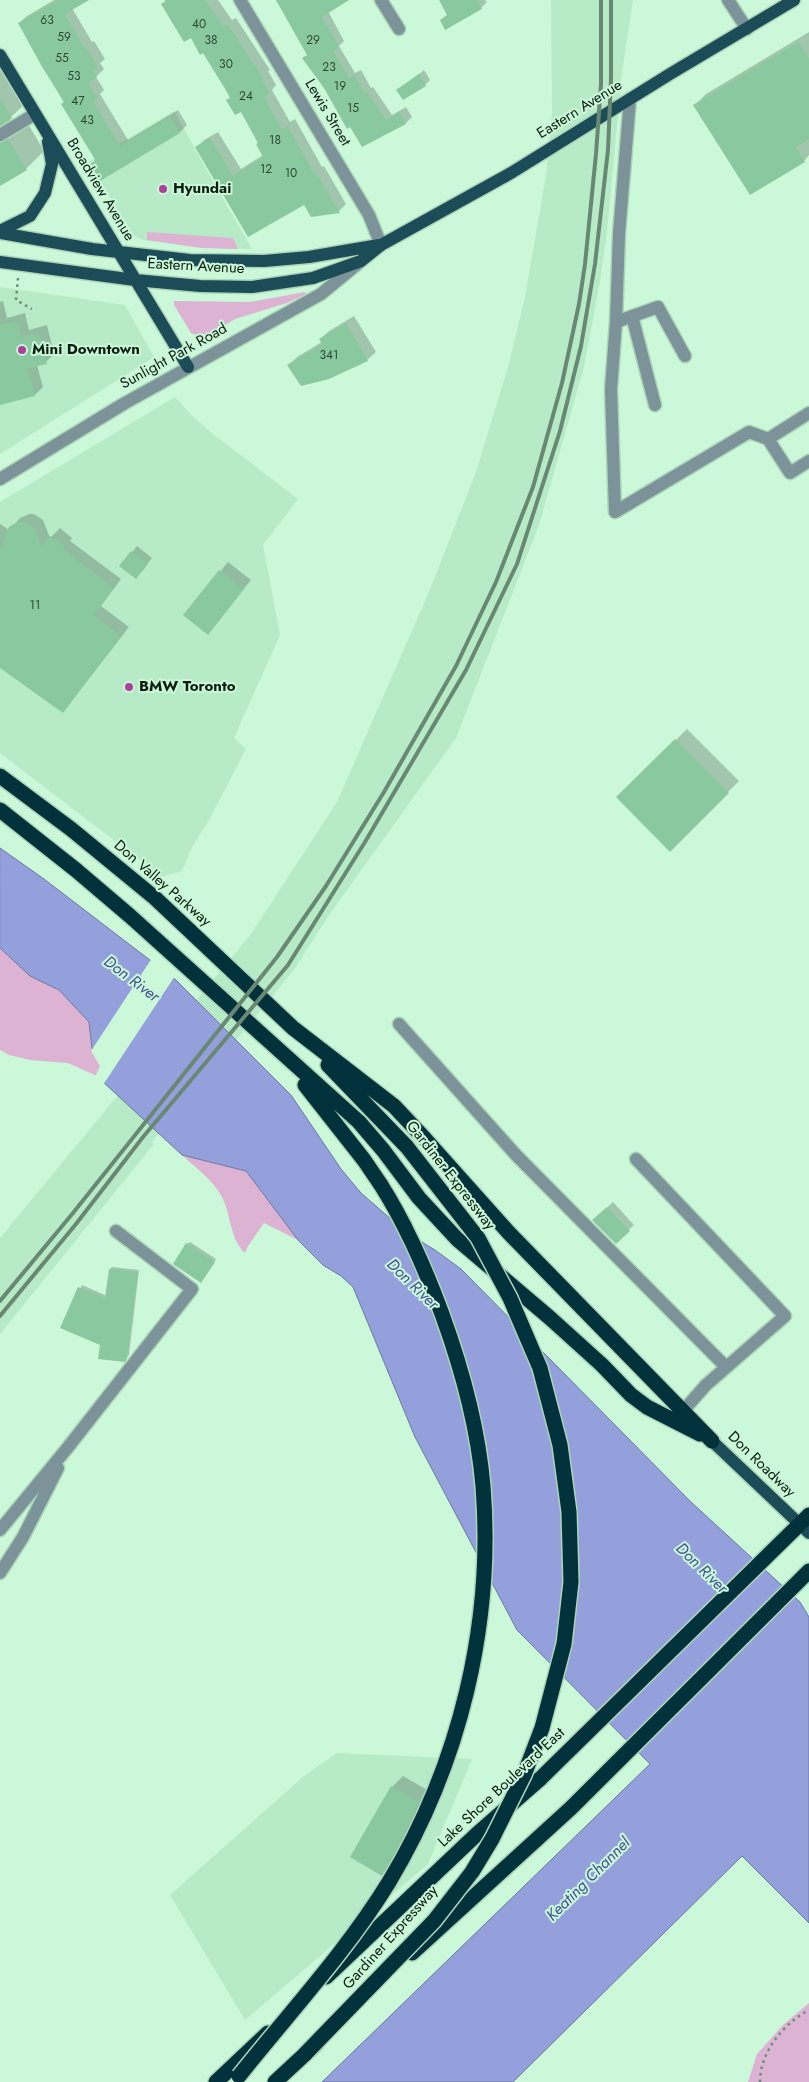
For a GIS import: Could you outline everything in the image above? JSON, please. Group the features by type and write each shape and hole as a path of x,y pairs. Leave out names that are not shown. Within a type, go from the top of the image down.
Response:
{"highway":[{"name":"Don Valley Parkway","path":"0,776 71,829 155,898 293,1028"},
{"path":"0,810 76,870 130,916 358,1122 383,1150 419,1198 457,1239 550,1318 602,1365 631,1395 647,1407 712,1441"},
{"name":"Gardiner Expressway","path":"275,2082 336,2024 434,1921 472,1872 492,1839 524,1775 542,1728 564,1644 572,1582 569,1512 560,1446 540,1368 510,1298 478,1238 407,1147 293,1028"},
{"path":"293,1028 394,1106 445,1160 509,1233 712,1441"},
{"path":"236,2079 283,2020 328,1969 369,1912 408,1848 451,1750 463,1705 481,1616 484,1576 483,1485 466,1389 447,1327 425,1268 398,1212 381,1185 326,1109 269,1042"},
{"name":"Lake Shore Boulevard East","path":"216,2082 476,1835 541,1778 772,1550 806,1524"},
{"path":"275,2082 453,1914 571,1808 809,1571"}],"main road":[{"name":"Eastern Avenue","path":"0,262 135,280 200,286 252,286 313,278 361,262 381,245 511,173 794,0"},
{"name":"Broadview Avenue","path":"0,55 188,367"},
{"path":"0,232 30,216 45,193 52,164 46,132"},
{"name":"Eastern Avenue","path":"0,232 92,249 190,260 264,261 309,257 381,245"},
{"name":"Don Roadway","path":"712,1441 806,1524"}],"street":[{"name":"Lewis Street","path":"240,0 373,222 381,245"},
{"path":"382,0 399,29"},
{"path":"728,0 747,29"},
{"path":"630,99 619,234 616,322 611,389 615,512 749,432 768,439 790,473 809,461"},
{"path":"0,136 35,114"},
{"name":"Sunlight Park Road","path":"0,479 62,440 188,367 323,293 361,262"},
{"path":"616,322 658,307 685,356"},
{"path":"632,316 655,406"},
{"path":"768,439 809,413"},
{"path":"399,1024 516,1155 726,1367"},
{"path":"636,1159 785,1316 706,1384 683,1411"},
{"path":"0,1530 69,1446 192,1289 116,1231"},
{"path":"0,1573 24,1536 69,1446"}],"path":[{"path":"18,276 16,300 32,309"},
{"path":"760,2082 760,2068 776,2038 788,2025 809,2010"}],"shaded area":[{"path":"551,0 633,0 622,72 607,232 584,367 539,525 456,738 329,915 293,971 152,1142 154,1144 0,1334 0,1238 251,934 337,802 429,592 476,472 509,364 525,297 546,176 552,112"},
{"path":"174,111 252,249 202,248 143,240 134,236 88,162"},
{"path":"147,232 233,238 238,249 202,248 147,240"},
{"path":"0,287 125,305 154,357 0,454"},
{"path":"305,292 306,294 287,303 235,319 204,338 191,333 174,305 174,301 250,302"},
{"name":"BMW Toronto","path":"175,397 192,416 213,434 298,499 263,545 280,635 234,738 246,749 209,820 192,847 182,871 162,877 0,753 0,502"},
{"path":"0,948 18,965 59,990 89,1022 92,1048 102,1066 97,1076 68,1063 30,1060 9,1055 0,1050"},
{"path":"182,1155 246,1171 298,1240 264,1223 245,1253 236,1241 222,1197 204,1174"},
{"path":"337,1753 472,1759 428,1864 245,2020 170,1895 304,1776"},
{"path":"809,2003 809,2082 748,2082 757,2054 783,2025"}],"water":[{"path":"0,848 44,879 176,980 291,1095 341,1169 361,1193 407,1233 461,1269 691,1502 800,1602 809,1617 809,1923 742,1856 513,2082 322,2082 650,1764 517,1630 415,1437 353,1287 341,1276 323,1265 298,1240 246,1171 182,1155 102,1081 102,1066 92,1048 89,1022 59,990 30,976 0,948"}],"pier":[{"path":"152,958 175,976 103,1085 95,1077 100,1066 91,1051"}],"building":[{"path":"58,0 89,0 65,14 84,48 86,47 98,68 93,70 97,77 88,83 98,98 93,101 120,146 170,116 180,133 100,181 90,164 96,161 61,104 64,102 18,23"},
{"path":"168,0 205,0 224,27 228,24 263,78 261,79 270,93 264,97 282,129 288,126 314,174 316,173 340,213 311,217 304,205 248,237 195,147 210,138 233,176 263,157 256,144 258,143 241,112 235,115 226,100 230,98 203,53 200,55 191,38 184,42 161,4"},
{"path":"276,0 349,0 322,17 339,47 333,51 349,78 354,75 386,120 399,112 406,124 362,147 350,127 347,129 324,88 302,58 307,55"},
{"path":"439,0 477,0 482,9 445,30 440,20 447,15"},
{"path":"798,42 809,59 809,139 796,147 805,162 750,195 693,105"},
{"path":"419,74 426,86 403,100 396,90"},
{"path":"0,98 12,118 0,126"},
{"path":"8,139 27,170 0,186 0,143"},
{"name":"Mini Downtown","path":"17,321 21,337 39,333 47,364 28,368 35,396 0,405 0,325"},
{"path":"346,323 368,361 329,379 301,386 287,365 322,344 319,339"},
{"name":"BMW Toronto","path":"20,521 26,522 35,529 42,546 50,536 65,546 63,549 114,588 93,615 121,636 63,713 0,668 0,552 7,530 10,526"},
{"path":"131,551 148,564 136,579 119,566"},
{"path":"219,570 244,589 208,635 183,615"},
{"path":"675,739 729,793 670,852 616,797"},
{"path":"607,1207 630,1231 616,1244 592,1220"},
{"path":"186,1243 215,1262 201,1283 173,1264"},
{"path":"109,1269 138,1272 125,1362 98,1359 100,1345 60,1328 78,1287 105,1298"},
{"path":"391,1786 419,1802 382,1876 350,1857"}],"railway":[{"path":"0,1301 73,1213 277,957 326,886 384,792 456,666 496,582 533,487 562,383 579,304 596,154 601,84 601,0"},
{"path":"0,1316 76,1224 143,1137 288,965 365,842 466,670 517,564 560,431 581,346 595,264 608,150 611,78 611,0"}],"place":[{"name":"Hyundai","path":"163,189"},
{"name":"Mini Downtown","path":"22,350"},
{"name":"BMW Toronto","path":"129,687"}],"water label":[{"name":"Don River","path":"131,980"},
{"name":"Don River","path":"412,1285"},
{"name":"Don River","path":"701,1569"},
{"name":"Keating Channel","path":"589,1880"}]}
